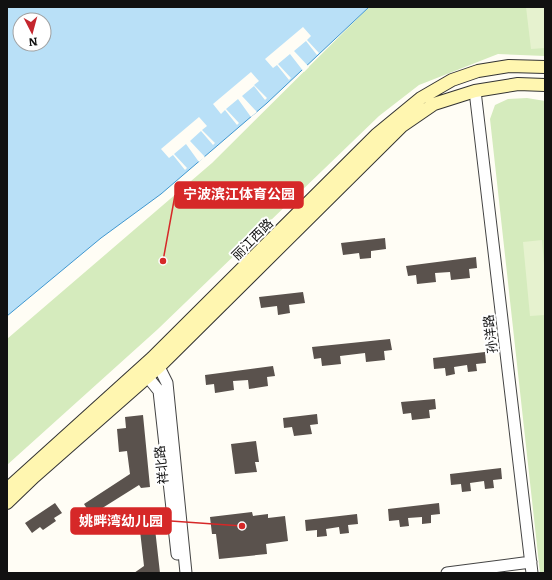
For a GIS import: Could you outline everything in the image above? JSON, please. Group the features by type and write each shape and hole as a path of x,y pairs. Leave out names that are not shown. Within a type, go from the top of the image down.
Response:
{"main road":[{"name":"丽江西路","path":"155,363 376,135 420,98 452,80 478,71 509,66 545,67"},
{"name":"丽江西路","path":"7,489 155,363 402,126 434,104 476,91 518,84 545,85"},
{"name":"丽江西路","path":"7,503 144,372"}],"street":[{"name":"孙洋路","path":"476,91 531,568"},
{"name":"祥北路","path":"155,363 168,383 186,573"},
{"name":"祥北路","path":"144,372 159,391 179,573"},
{"path":"447,573 531,568"}],"green space":[{"path":"369,7 545,7 545,56 498,54 419,85 379,116 158,329 7,465 7,339 212,163"},
{"path":"526,7 545,7 545,48 531,49"},
{"path":"527,98 545,101 545,573 540,573 490,119 495,105 508,99"},
{"path":"542,240 545,277 545,315 530,316 523,242"}],"water":[{"path":"7,7 369,7 267,103 161,194 101,238 7,316"}],"pier":[{"path":"303,27 311,36 307,40 319,53 317,55 306,41 294,51 309,67 304,72 290,54 278,64 291,78 289,80 277,65 273,68 265,59"},
{"path":"251,72 259,81 254,85 267,98 265,100 254,86 242,96 257,112 251,117 238,99 226,109 239,123 237,125 225,110 221,114 213,104"},
{"path":"199,117 207,126 202,130 215,143 213,145 201,131 190,141 205,157 199,162 186,144 174,154 187,168 185,170 173,155 169,158 161,149"}],"building":[{"path":"385,238 386,249 371,251 371,258 360,259 359,253 343,255 341,243"},
{"path":"476,257 477,268 469,269 470,278 451,280 450,272 435,273 436,282 417,284 416,275 408,276 406,266"},
{"path":"303,292 305,303 289,305 290,313 278,315 277,306 261,308 259,297"},
{"path":"390,339 392,350 384,351 385,360 366,362 365,353 340,356 341,364 322,366 321,358 314,359 312,347"},
{"path":"485,352 486,363 476,364 477,371 468,372 467,365 454,367 455,374 446,376 445,368 434,369 433,358"},
{"path":"273,366 275,376 267,377 268,386 249,389 248,380 233,381 234,390 215,393 214,384 206,385 205,375"},
{"path":"435,399 436,409 429,410 430,418 412,420 411,413 403,414 401,402"},
{"path":"317,414 318,424 310,425 312,434 294,436 292,427 284,428 283,418"},
{"path":"143,415 150,487 141,488 139,485 96,512 94,509 89,512 84,504 130,474 127,451 119,452 117,429 126,428 125,417"},
{"path":"256,441 259,462 255,462 257,472 235,474 231,444"},
{"path":"501,468 502,479 493,480 494,488 485,489 484,481 470,483 471,491 462,492 461,484 451,485 450,474"},
{"path":"55,503 62,513 54,518 56,521 43,530 40,527 32,533 25,523"},
{"path":"439,503 440,514 431,515 431,523 422,524 422,517 408,518 409,526 400,527 399,520 389,521 388,509"},
{"path":"153,511 160,573 134,573 144,566 138,513"},
{"path":"252,512 253,516 268,514 268,518 285,516 288,541 266,544 267,554 219,559 216,534 212,534 210,517"},
{"path":"357,514 358,524 348,525 349,533 340,534 339,527 326,529 327,536 317,537 317,530 306,531 305,520"}],"place":[{"name":"宁波滨江体育公园","path":"163,261"},
{"name":"姚畔湾幼儿园","path":"242,526"}]}
